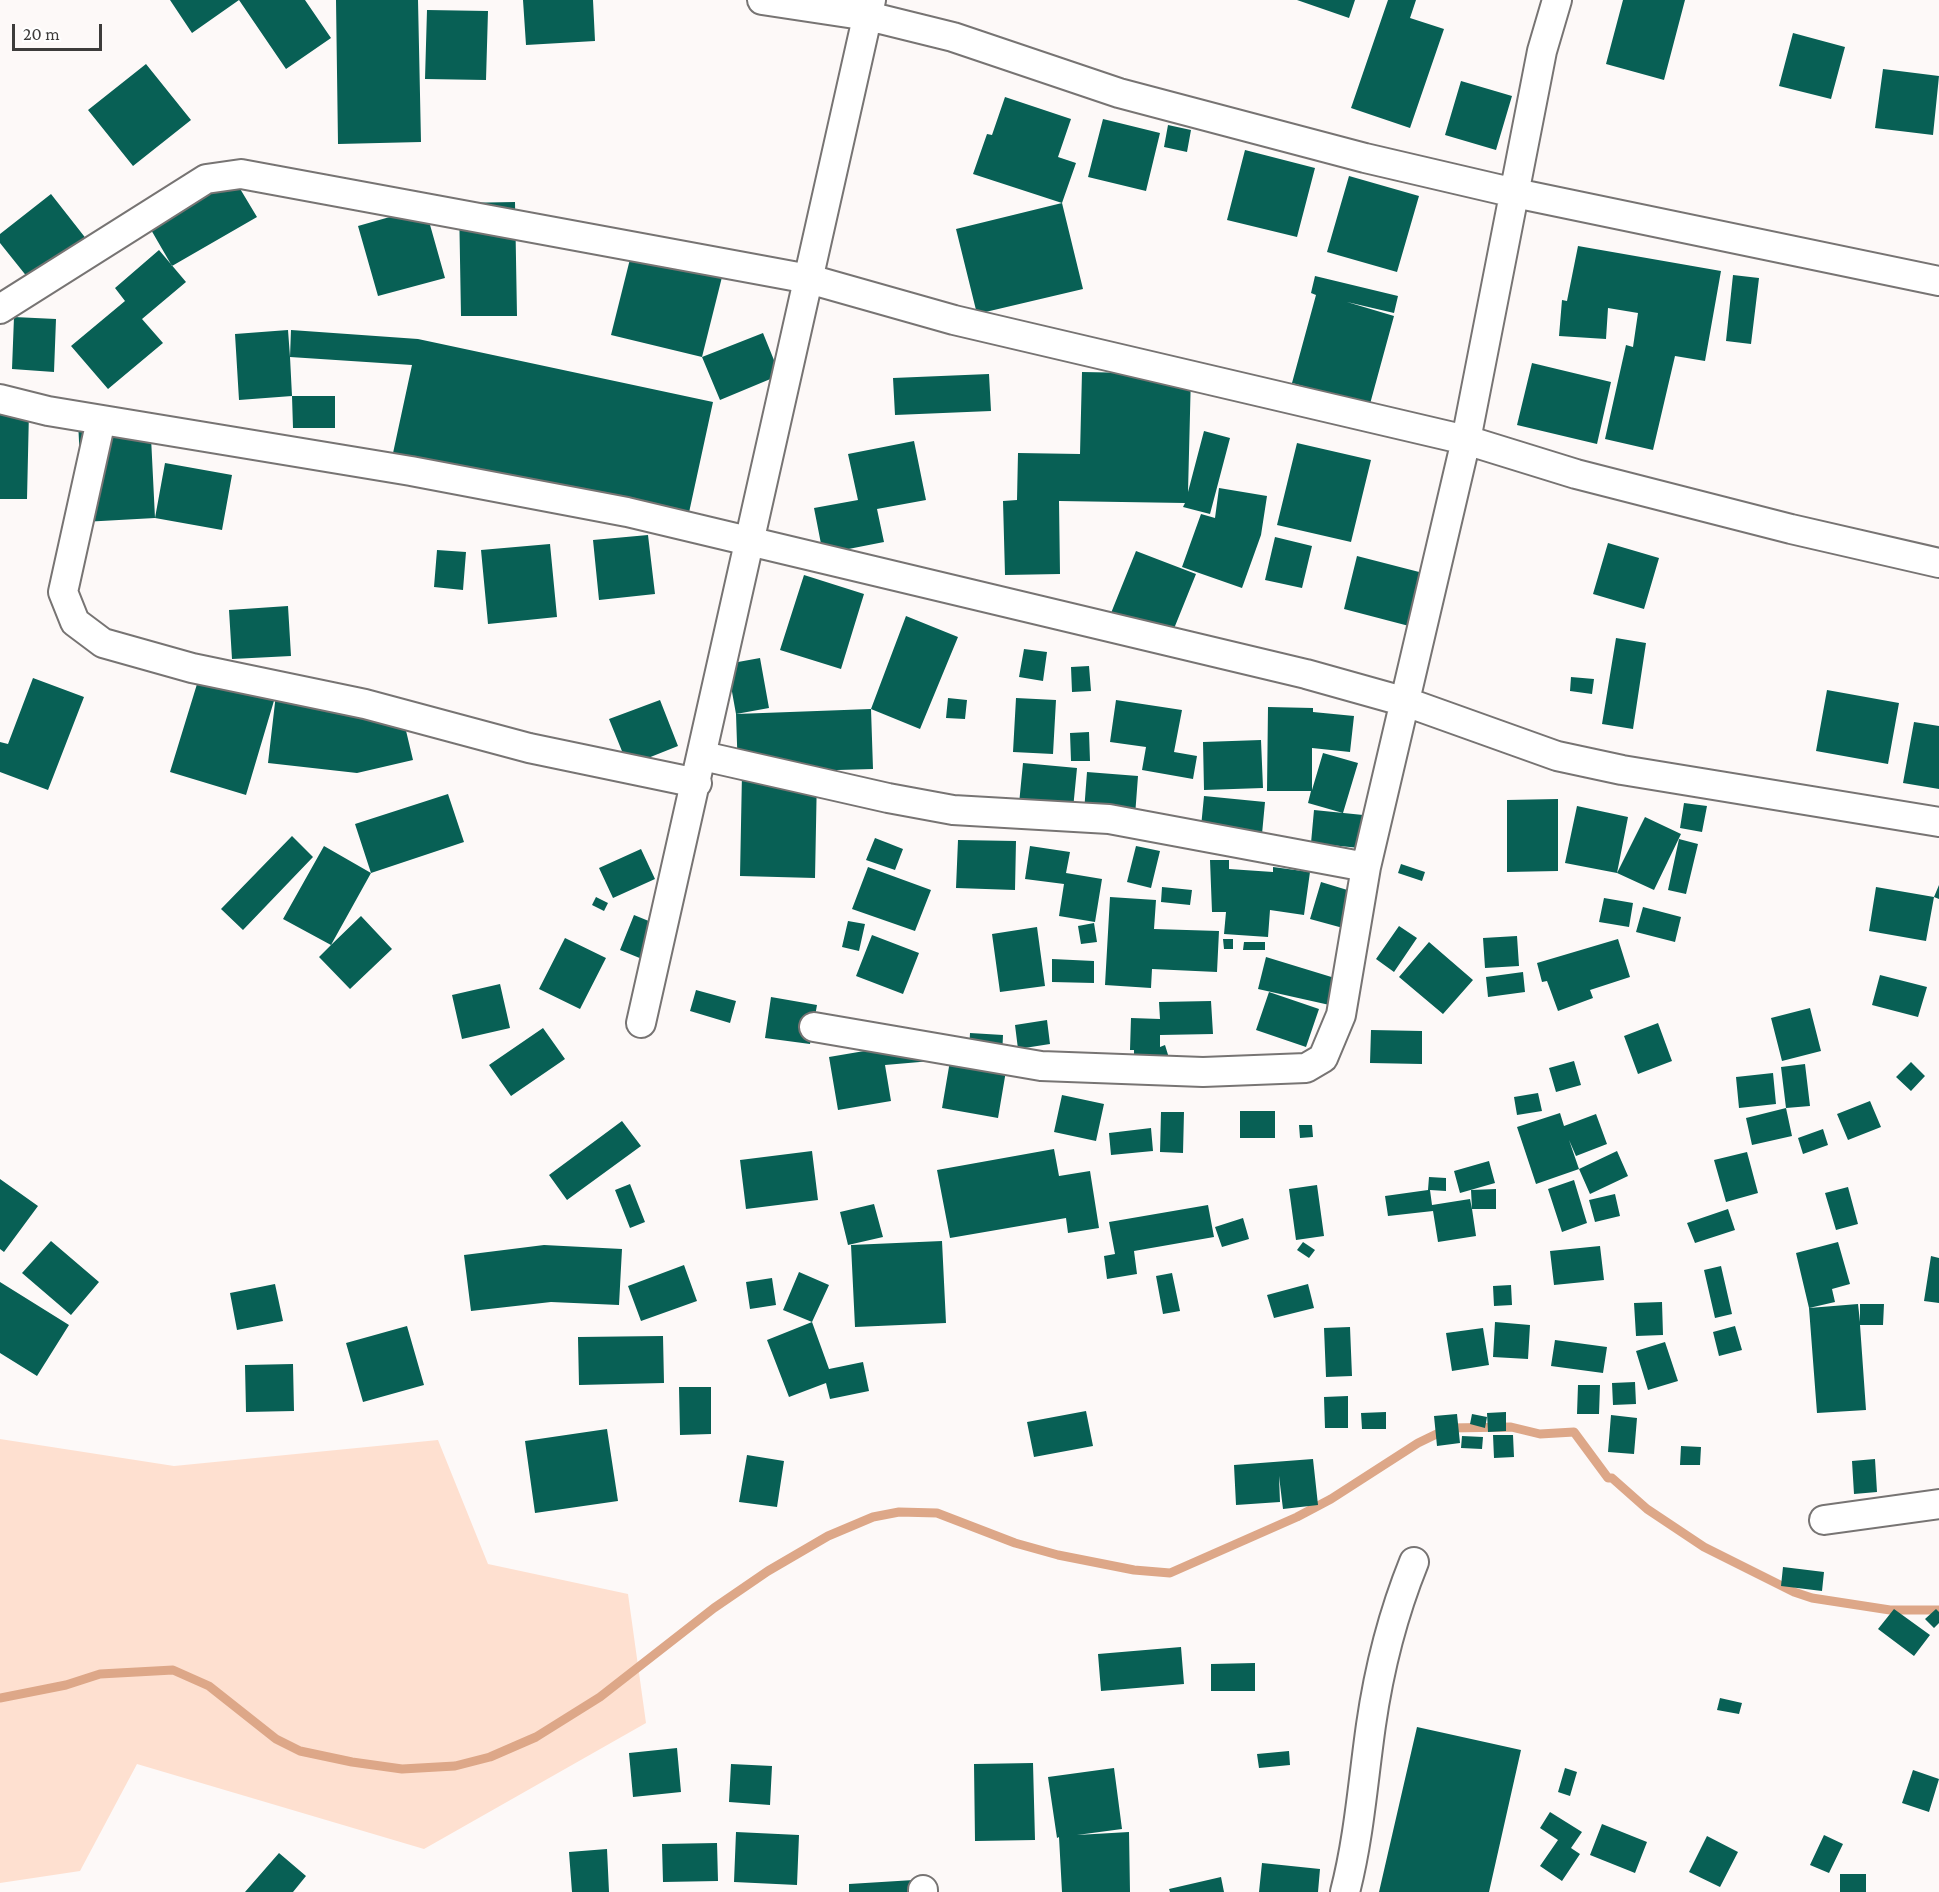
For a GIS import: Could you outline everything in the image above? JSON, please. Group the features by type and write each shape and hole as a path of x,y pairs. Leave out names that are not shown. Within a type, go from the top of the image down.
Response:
{"street":[{"path":"762,0 869,8 1119,93 1365,158 1515,193 1939,280"},
{"path":"814,1027 1041,1066 1203,1072 1306,1068 1323,1058 1341,1015 1366,867 1466,440 1542,51 1557,0"},
{"path":"641,1023 700,770 869,8"},
{"path":"0,309 206,179 241,174 808,279 954,320 1466,440 1576,474 1791,530 1939,563"},
{"path":"0,399 101,420 411,471 627,512 1306,674 1406,702 1557,756 1622,770 1939,822"},
{"path":"101,420 63,592 75,622 103,643 192,668 366,704 529,748 700,770 953,810 1109,819 1366,867"},
{"path":"1824,1520 1939,1504"},
{"path":"1345,1892 1353,1861 1371,1722 1392,1622 1414,1562"}],"shaded area":[{"path":"0,1439 174,1466 438,1440 488,1564 628,1594 646,1723 424,1849 137,1764 80,1871 0,1883"}],"building":[{"path":"170,0 239,0 192,33"},
{"path":"239,0 305,0 331,38 286,69"},
{"path":"336,0 418,0 421,142 338,144"},
{"path":"523,0 593,0 595,41 526,45"},
{"path":"1297,0 1355,0 1349,18"},
{"path":"1388,0 1416,0 1410,18 1444,29 1410,128 1351,108"},
{"path":"1623,0 1685,0 1664,80 1606,64"},
{"path":"427,10 488,11 486,80 425,79"},
{"path":"1793,33 1845,47 1831,99 1779,86"},
{"path":"146,64 191,120 133,166 88,110"},
{"path":"1883,69 1939,76 1933,135 1875,128"},
{"path":"1461,81 1512,96 1496,150 1445,135"},
{"path":"1005,97 1071,119 1058,157 1076,163 1062,203 973,174 987,134 992,135"},
{"path":"1103,119 1160,133 1146,191 1088,177"},
{"path":"1168,125 1191,130 1187,152 1164,147"},
{"path":"1245,150 1315,168 1297,237 1227,220"},
{"path":"227,167 257,217 172,266 143,216"},
{"path":"1349,176 1419,196 1397,272 1327,252"},
{"path":"51,194 91,245 36,288 0,243 0,234"},
{"path":"515,202 517,316 461,316 459,203"},
{"path":"1062,203 1083,289 977,314 956,229"},
{"path":"425,207 445,278 378,296 358,226"},
{"path":"1578,246 1721,271 1705,361 1675,356 1653,450 1605,439 1626,345 1633,347 1638,313 1608,308 1606,339 1559,336 1562,300 1567,301"},
{"path":"159,250 186,282 142,319 163,343 108,389 71,346 125,301 115,288"},
{"path":"631,255 722,277 702,357 611,335"},
{"path":"1733,275 1759,278 1751,344 1726,341"},
{"path":"1315,276 1398,296 1394,313 1347,302 1394,316 1370,404 1292,383 1316,295 1311,293"},
{"path":"14,317 56,319 54,372 12,369"},
{"path":"288,330 292,396 239,400 235,334"},
{"path":"291,330 418,339 713,402 685,531 390,467 412,365 290,357"},
{"path":"763,333 780,375 720,400 702,357"},
{"path":"1532,363 1611,382 1597,444 1517,425"},
{"path":"1082,372 1191,374 1188,492 1204,431 1230,438 1210,514 1183,507 1185,503 1059,501 1060,574 1005,575 1003,501 1017,500 1018,453 1080,454"},
{"path":"989,374 991,411 895,415 893,378"},
{"path":"292,396 335,396 335,428 293,428"},
{"path":"0,411 29,411 27,499 0,499"},
{"path":"150,417 155,518 83,522 78,421"},
{"path":"914,441 926,500 877,509 884,542 823,554 814,508 858,500 848,454"},
{"path":"1297,443 1371,460 1351,542 1277,525"},
{"path":"165,463 232,475 222,530 155,518"},
{"path":"1219,488 1267,496 1261,535 1242,588 1182,567 1201,514 1215,518"},
{"path":"648,535 655,594 599,600 593,540"},
{"path":"1275,537 1312,546 1302,588 1265,580"},
{"path":"1608,543 1659,558 1644,609 1593,594"},
{"path":"550,544 557,617 488,624 481,550"},
{"path":"437,550 466,552 463,590 434,587"},
{"path":"1136,551 1196,574 1169,641 1109,618"},
{"path":"1357,556 1423,573 1409,626 1344,609"},
{"path":"804,575 864,594 841,669 780,650"},
{"path":"288,606 291,656 232,659 229,610"},
{"path":"906,616 958,637 920,729 871,709"},
{"path":"1616,638 1646,643 1633,729 1602,724"},
{"path":"1024,649 1047,652 1043,681 1019,677"},
{"path":"760,658 769,708 736,714 727,664"},
{"path":"1089,666 1091,691 1072,692 1071,667"},
{"path":"201,671 276,694 246,795 170,772"},
{"path":"1571,677 1594,679 1592,694 1570,691"},
{"path":"33,678 84,697 48,790 0,772 0,742 8,744"},
{"path":"1827,690 1899,703 1888,764 1816,751"},
{"path":"276,694 365,704 398,697 413,760 357,773 268,763"},
{"path":"948,698 967,700 965,719 946,718"},
{"path":"1016,698 1056,700 1053,754 1013,752"},
{"path":"660,700 678,746 628,766 609,719"},
{"path":"1116,700 1182,710 1174,752 1197,756 1193,779 1142,770 1146,747 1110,742"},
{"path":"1268,707 1313,708 1313,712 1354,716 1350,752 1312,748 1312,790 1323,753 1358,763 1343,813 1308,803 1311,791 1267,791"},
{"path":"871,709 873,769 766,772 817,774 815,878 740,876 742,773 738,773 736,714"},
{"path":"1914,722 1939,726 1939,789 1903,783"},
{"path":"1089,732 1090,761 1071,761 1070,733"},
{"path":"1261,740 1263,788 1204,790 1203,742"},
{"path":"1023,763 1077,768 1073,809 1019,804"},
{"path":"1087,772 1138,776 1135,816 1084,812"},
{"path":"448,794 464,842 371,873 355,824"},
{"path":"1204,796 1265,802 1262,834 1201,827"},
{"path":"1558,799 1558,871 1507,872 1507,800"},
{"path":"1684,803 1707,806 1702,832 1680,828"},
{"path":"1577,806 1628,817 1617,873 1565,863"},
{"path":"1314,810 1373,816 1369,849 1311,843"},
{"path":"1645,817 1681,834 1654,890 1617,873"},
{"path":"292,836 313,857 243,930 221,909"},
{"path":"875,838 903,849 895,870 866,860"},
{"path":"1679,839 1698,844 1686,894 1668,890"},
{"path":"958,840 1016,841 1015,890 956,888"},
{"path":"324,846 371,873 331,945 283,919"},
{"path":"1030,846 1070,852 1066,873 1102,879 1095,922 1059,916 1064,884 1025,879"},
{"path":"1136,846 1160,851 1151,888 1127,882"},
{"path":"641,849 655,879 613,898 599,868"},
{"path":"1210,860 1229,860 1229,869 1273,872 1273,867 1310,872 1304,915 1270,910 1268,937 1224,934 1226,912 1212,912"},
{"path":"1401,864 1425,872 1422,881 1398,873"},
{"path":"868,867 931,890 915,931 852,909"},
{"path":"1321,882 1354,892 1343,928 1310,919"},
{"path":"1939,885 1939,899 1934,897"},
{"path":"1162,887 1192,890 1190,905 1161,902"},
{"path":"1876,887 1934,897 1926,941 1869,931"},
{"path":"596,897 608,903 604,911 592,905"},
{"path":"1110,897 1156,900 1154,929 1219,931 1217,972 1152,969 1151,988 1105,985"},
{"path":"1604,898 1633,903 1629,927 1599,922"},
{"path":"1643,907 1681,917 1675,942 1636,932"},
{"path":"634,915 661,926 647,961 620,950"},
{"path":"361,916 392,949 350,989 319,957"},
{"path":"848,921 865,924 859,951 842,947"},
{"path":"1094,923 1097,942 1081,944 1078,926"},
{"path":"1399,926 1417,938 1394,972 1376,959"},
{"path":"1037,927 1045,986 1000,992 992,934"},
{"path":"872,935 919,953 903,994 856,976"},
{"path":"1517,936 1519,966 1485,968 1483,938"},
{"path":"565,938 606,958 580,1009 539,989"},
{"path":"1223,939 1233,939 1233,949 1224,949"},
{"path":"1618,939 1630,977 1590,990 1593,998 1558,1011 1547,981 1542,982 1537,963"},
{"path":"1244,942 1265,942 1265,950 1243,950"},
{"path":"1429,942 1473,980 1443,1014 1399,977"},
{"path":"1266,957 1338,979 1334,1006 1258,989"},
{"path":"1052,959 1094,961 1094,983 1052,982"},
{"path":"1523,972 1525,992 1488,997 1486,977"},
{"path":"1880,975 1927,987 1918,1017 1872,1005"},
{"path":"500,984 510,1028 462,1039 452,995"},
{"path":"696,990 736,1001 730,1023 690,1011"},
{"path":"1269,992 1319,1009 1306,1047 1256,1030"},
{"path":"771,997 817,1005 810,1044 765,1038"},
{"path":"1211,1001 1213,1034 1160,1035 1160,1047 1165,1045 1169,1058 1134,1064 1134,1050 1130,1050 1131,1018 1160,1019 1159,1002"},
{"path":"1810,1008 1821,1051 1782,1061 1771,1018"},
{"path":"1047,1020 1050,1044 1018,1049 1015,1025"},
{"path":"1658,1023 1672,1061 1638,1074 1624,1036"},
{"path":"543,1028 565,1059 511,1096 489,1065"},
{"path":"1371,1030 1422,1031 1422,1064 1370,1063"},
{"path":"970,1033 1003,1035 1002,1058 1008,1059 998,1118 942,1108 952,1049 969,1052"},
{"path":"882,1048 943,1060 885,1065 891,1101 838,1110 829,1057"},
{"path":"1574,1061 1581,1085 1556,1092 1549,1068"},
{"path":"1911,1062 1925,1076 1911,1091 1896,1077"},
{"path":"1805,1064 1810,1106 1786,1108 1781,1067"},
{"path":"1773,1073 1776,1104 1739,1108 1736,1077"},
{"path":"1538,1093 1542,1111 1517,1115 1514,1097"},
{"path":"1062,1095 1104,1104 1096,1141 1054,1132"},
{"path":"1870,1101 1881,1127 1848,1140 1837,1114"},
{"path":"1786,1108 1792,1136 1752,1145 1746,1118"},
{"path":"1240,1111 1275,1111 1275,1138 1240,1138"},
{"path":"1161,1112 1184,1112 1183,1153 1160,1152"},
{"path":"1560,1113 1564,1126 1596,1114 1607,1144 1576,1156 1569,1140 1579,1169 1536,1184 1517,1127"},
{"path":"622,1121 641,1146 567,1200 549,1175"},
{"path":"1299,1125 1312,1125 1313,1137 1300,1138"},
{"path":"1151,1128 1153,1151 1111,1155 1109,1133"},
{"path":"1823,1129 1828,1145 1803,1154 1798,1138"},
{"path":"1054,1149 1059,1176 1090,1171 1099,1228 1068,1233 1066,1218 950,1238 937,1170"},
{"path":"812,1151 818,1200 746,1209 740,1160"},
{"path":"1617,1151 1628,1176 1590,1194 1579,1169"},
{"path":"1747,1152 1758,1193 1726,1202 1714,1160"},
{"path":"1489,1161 1495,1183 1460,1193 1454,1171"},
{"path":"1429,1177 1446,1178 1446,1191 1430,1190 1432,1205 1470,1199 1476,1236 1438,1242 1433,1211 1388,1216 1385,1196 1428,1190"},
{"path":"0,1179 38,1206 4,1252 0,1249"},
{"path":"1574,1180 1587,1223 1562,1232 1548,1189"},
{"path":"630,1184 645,1222 630,1228 615,1190"},
{"path":"1317,1185 1324,1236 1296,1240 1289,1189"},
{"path":"1848,1187 1858,1224 1836,1230 1825,1193"},
{"path":"1496,1189 1496,1209 1472,1209 1471,1190"},
{"path":"1615,1194 1620,1216 1595,1222 1589,1200"},
{"path":"874,1204 883,1237 848,1245 840,1212"},
{"path":"1208,1205 1214,1237 1134,1251 1137,1274 1107,1279 1104,1256 1115,1254 1109,1222"},
{"path":"1728,1209 1735,1230 1695,1243 1687,1223"},
{"path":"1243,1218 1249,1239 1222,1247 1215,1227"},
{"path":"51,1241 99,1282 71,1315 22,1273"},
{"path":"942,1241 946,1323 855,1327 851,1245"},
{"path":"1303,1242 1315,1250 1309,1258 1297,1250"},
{"path":"1838,1242 1850,1284 1832,1289 1835,1302 1809,1308 1796,1253"},
{"path":"544,1245 622,1249 619,1305 551,1302 471,1311 464,1255"},
{"path":"1600,1246 1604,1280 1554,1285 1550,1251"},
{"path":"1931,1256 1939,1258 1939,1303 1924,1301"},
{"path":"684,1265 697,1301 641,1321 628,1286"},
{"path":"1721,1266 1732,1314 1715,1318 1704,1270"},
{"path":"799,1272 829,1285 812,1322 783,1310"},
{"path":"1172,1273 1180,1311 1163,1314 1156,1276"},
{"path":"772,1278 776,1305 750,1309 746,1282"},
{"path":"0,1282 69,1325 37,1376 0,1353"},
{"path":"275,1284 283,1321 237,1330 230,1293"},
{"path":"1308,1284 1314,1308 1274,1318 1267,1295"},
{"path":"1511,1285 1512,1305 1494,1306 1493,1286"},
{"path":"1662,1302 1663,1335 1636,1336 1634,1303"},
{"path":"1858,1304 1860,1322 1860,1304 1884,1304 1883,1325 1860,1325 1866,1410 1817,1413 1809,1308"},
{"path":"812,1322 829,1369 863,1362 869,1391 830,1399 826,1383 789,1397 767,1340"},
{"path":"1495,1322 1530,1325 1528,1359 1493,1357"},
{"path":"407,1326 424,1385 363,1402 346,1343"},
{"path":"1735,1326 1742,1350 1719,1356 1713,1332"},
{"path":"1350,1327 1352,1376 1326,1377 1324,1328"},
{"path":"1483,1328 1489,1365 1452,1371 1446,1333"},
{"path":"663,1336 664,1383 579,1385 578,1337"},
{"path":"1555,1340 1607,1347 1603,1373 1551,1366"},
{"path":"1665,1342 1678,1381 1648,1390 1636,1351"},
{"path":"293,1364 294,1411 246,1412 245,1365"},
{"path":"1635,1382 1636,1404 1613,1405 1612,1383"},
{"path":"1578,1385 1600,1385 1599,1414 1577,1414"},
{"path":"679,1387 711,1387 711,1434 680,1435"},
{"path":"1348,1396 1348,1428 1325,1428 1324,1397"},
{"path":"1086,1411 1093,1446 1034,1457 1027,1422"},
{"path":"1386,1412 1386,1429 1362,1429 1361,1413"},
{"path":"1506,1412 1506,1431 1488,1432 1487,1413"},
{"path":"1457,1414 1460,1443 1437,1446 1434,1416"},
{"path":"1472,1414 1487,1417 1485,1428 1470,1424"},
{"path":"1611,1415 1637,1418 1634,1454 1608,1452"},
{"path":"607,1429 618,1501 535,1513 525,1441"},
{"path":"1493,1435 1513,1435 1514,1457 1494,1458"},
{"path":"1462,1436 1483,1437 1482,1449 1461,1448"},
{"path":"1681,1446 1701,1447 1700,1465 1680,1465"},
{"path":"747,1455 784,1461 777,1507 739,1502"},
{"path":"1313,1459 1318,1505 1283,1509 1279,1476 1280,1502 1236,1505 1234,1465"},
{"path":"1875,1459 1877,1492 1854,1494 1852,1461"},
{"path":"1783,1567 1824,1572 1822,1591 1781,1586"},
{"path":"1894,1609 1930,1635 1914,1656 1878,1629"},
{"path":"1936,1609 1939,1612 1939,1623 1934,1628 1925,1619"},
{"path":"1181,1647 1184,1684 1101,1691 1098,1654"},
{"path":"1255,1663 1255,1691 1211,1691 1211,1664"},
{"path":"1720,1698 1742,1703 1739,1714 1717,1710"},
{"path":"1417,1727 1521,1750 1489,1892 1379,1892"},
{"path":"677,1748 681,1792 633,1797 629,1753"},
{"path":"1289,1751 1290,1765 1259,1768 1257,1754"},
{"path":"1033,1763 1035,1840 975,1841 974,1764"},
{"path":"731,1764 772,1766 770,1805 729,1802"},
{"path":"1114,1768 1122,1829 1077,1835 1129,1832 1130,1892 1062,1892 1059,1837 1057,1838 1048,1777"},
{"path":"1565,1768 1577,1772 1570,1796 1558,1792"},
{"path":"1913,1770 1939,1779 1929,1812 1902,1803"},
{"path":"1550,1812 1582,1832 1571,1848 1580,1854 1562,1881 1540,1866 1558,1840 1540,1828"},
{"path":"1602,1824 1647,1842 1635,1873 1590,1855"},
{"path":"736,1832 799,1835 797,1885 734,1882"},
{"path":"1824,1835 1843,1844 1829,1873 1810,1865"},
{"path":"1707,1836 1738,1852 1720,1887 1689,1872"},
{"path":"717,1843 718,1881 663,1882 662,1844"},
{"path":"607,1849 609,1892 572,1892 569,1852"},
{"path":"279,1853 306,1876 293,1892 245,1892"},
{"path":"1262,1863 1320,1869 1318,1892 1259,1892"},
{"path":"1840,1874 1866,1874 1866,1892 1840,1892"},
{"path":"1221,1877 1224,1892 1170,1892 1169,1889"},
{"path":"914,1880 915,1892 849,1892 849,1884"}],"waterway":[{"path":"0,1698 66,1685 100,1674 173,1670 209,1686 276,1739 300,1751 402,1769 455,1766 490,1757 536,1737 600,1697 714,1608 768,1571 828,1536 873,1517 899,1512 937,1513 1015,1543 1058,1555 1134,1570 1170,1573 1297,1517 1331,1499 1418,1443 1449,1428 1511,1427 1540,1434 1574,1432 1608,1478 1612,1478 1647,1509 1704,1547 1794,1592 1812,1598 1890,1610 1939,1610"}]}
